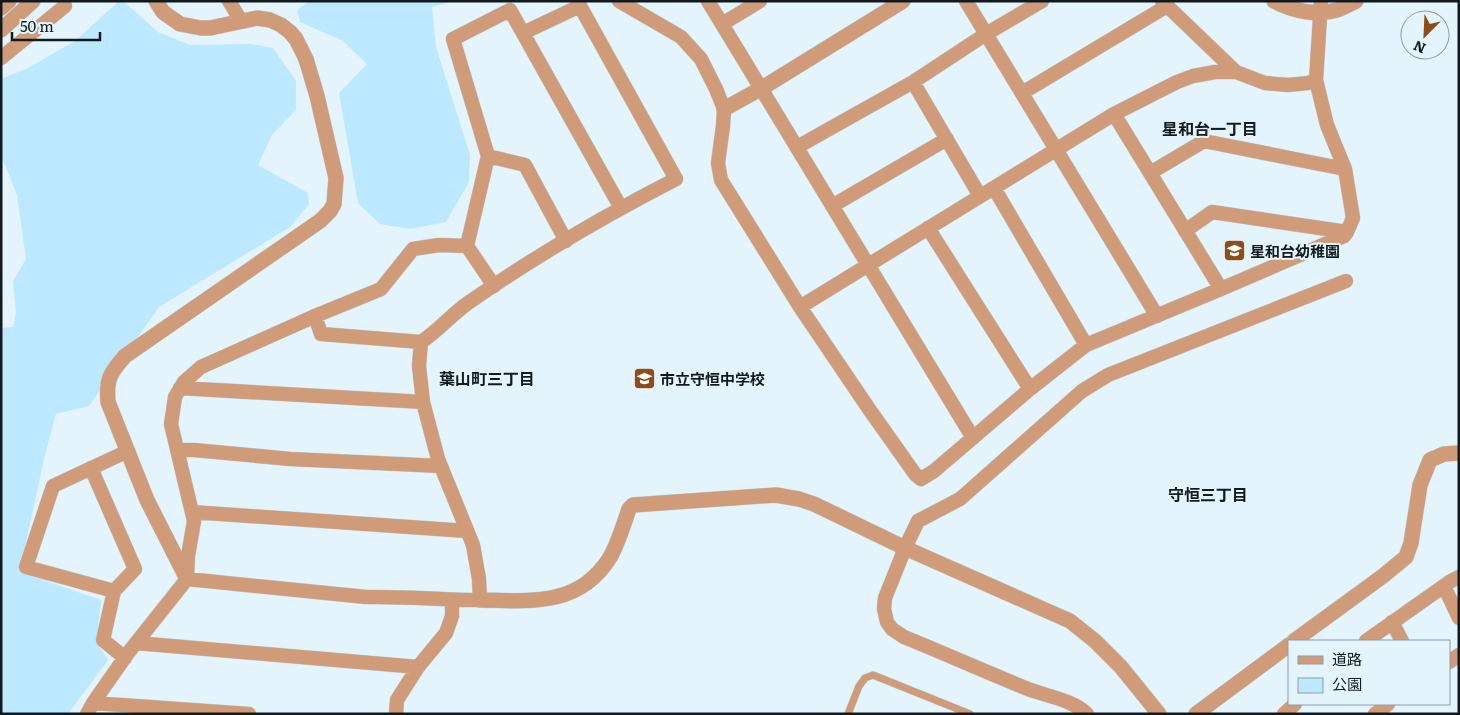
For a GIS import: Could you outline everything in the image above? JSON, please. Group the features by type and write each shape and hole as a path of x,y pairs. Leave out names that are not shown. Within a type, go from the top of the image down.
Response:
{"street":[{"path":"1,8 9,1"},
{"path":"1,30 33,1"},
{"path":"156,1 163,12 180,24 210,28 257,18 270,20 290,32 296,39 306,59 322,114 335,173 336,190 334,204 330,211 320,220 125,356 113,369 107,386 108,402 148,500 187,579"},
{"path":"230,1 241,21"},
{"path":"620,1 681,37 701,59 724,109 718,163 721,180 800,307 869,409 921,479 1086,345 1344,236 1348,232 1353,218 1345,169 1327,125 1316,80 1320,8"},
{"path":"708,1 973,438"},
{"path":"722,24 760,1"},
{"path":"724,109 762,88 903,1"},
{"path":"966,1 1157,316"},
{"path":"797,147 913,82 986,34 1042,1"},
{"path":"1274,1 1288,8 1338,10 1356,1"},
{"path":"1022,93 1164,4 1236,72"},
{"path":"1,58 65,6"},
{"path":"315,316 321,334 421,342 431,336 466,305 494,286 621,208 676,179 580,6 523,33"},
{"path":"494,286 467,246 488,156 453,39 510,10 621,208"},
{"path":"800,307 1056,149 1114,114 1159,90 1193,76 1215,72 1236,72 1265,83 1288,85 1308,83 1316,80"},
{"path":"913,82 980,196"},
{"path":"1114,114 1221,289"},
{"path":"832,206 947,139"},
{"path":"1150,173 1204,141 1345,169"},
{"path":"488,156 525,165 566,241"},
{"path":"994,188 1086,345"},
{"path":"1185,231 1212,212 1348,232"},
{"path":"928,228 1030,390"},
{"path":"90,708 136,642 187,579 188,556 194,521 171,424 175,397 184,382 202,368 315,316 381,290 414,250 439,245 467,246"},
{"path":"1087,714 1076,706 990,674 904,637 892,629 887,622 884,609 886,598 905,548 918,521 960,499 1082,392 1108,375 1346,281"},
{"path":"421,342 419,366 423,402 438,459 475,555 480,600"},
{"path":"180,388 423,402"},
{"path":"177,450 290,459 441,466"},
{"path":"114,591 26,567 53,486 128,451"},
{"path":"1295,640 1406,557 1411,544 1420,485 1430,460 1444,454 1459,453"},
{"path":"91,468 134,569 114,591 103,640 125,658"},
{"path":"187,579 366,597 391,596 452,600 529,601 548,599 575,591 593,579 610,558 629,509 633,505 776,495 799,498 905,548 1070,621 1095,641 1121,667 1159,714"},
{"path":"192,512 467,531"},
{"path":"1367,640 1459,577"},
{"path":"1444,586 1459,618"},
{"path":"396,714 397,700 418,667 446,633 452,616 452,600"},
{"path":"1392,622 1401,640"},
{"path":"136,642 418,667"},
{"path":"1196,714 1288,646"},
{"path":"1284,714 1294,705"},
{"path":"1375,714 1387,705"},
{"path":"90,708 249,714"}],"lane":[{"path":"848,714 859,686 865,678 873,675 970,714"}],"green space":[{"path":"119,1 123,1 158,32 190,45 250,44 273,48 296,81 296,110 272,135 258,165 308,193 309,204 290,227 159,307 89,406 56,414 44,459 22,561 23,573 101,600 97,643 108,660 68,714 1,714 1,328 13,327 16,313 13,281 26,259 17,195 1,155 1,79 28,68 75,41"},
{"path":"310,1 453,1 432,7 436,47 470,155 469,182 446,222 410,229 380,224 358,203 339,93 367,64 343,41 300,22 297,10"}],"place":[{"name":"星和台幼稚園","path":"1234,250"},
{"name":"市立守恒中学校","path":"644,378"}],"district":[{"name":"星和台一丁目","path":"1210,128"},
{"name":"葉山町三丁目","path":"487,378"},
{"name":"守恒三丁目","path":"1208,494"}]}
